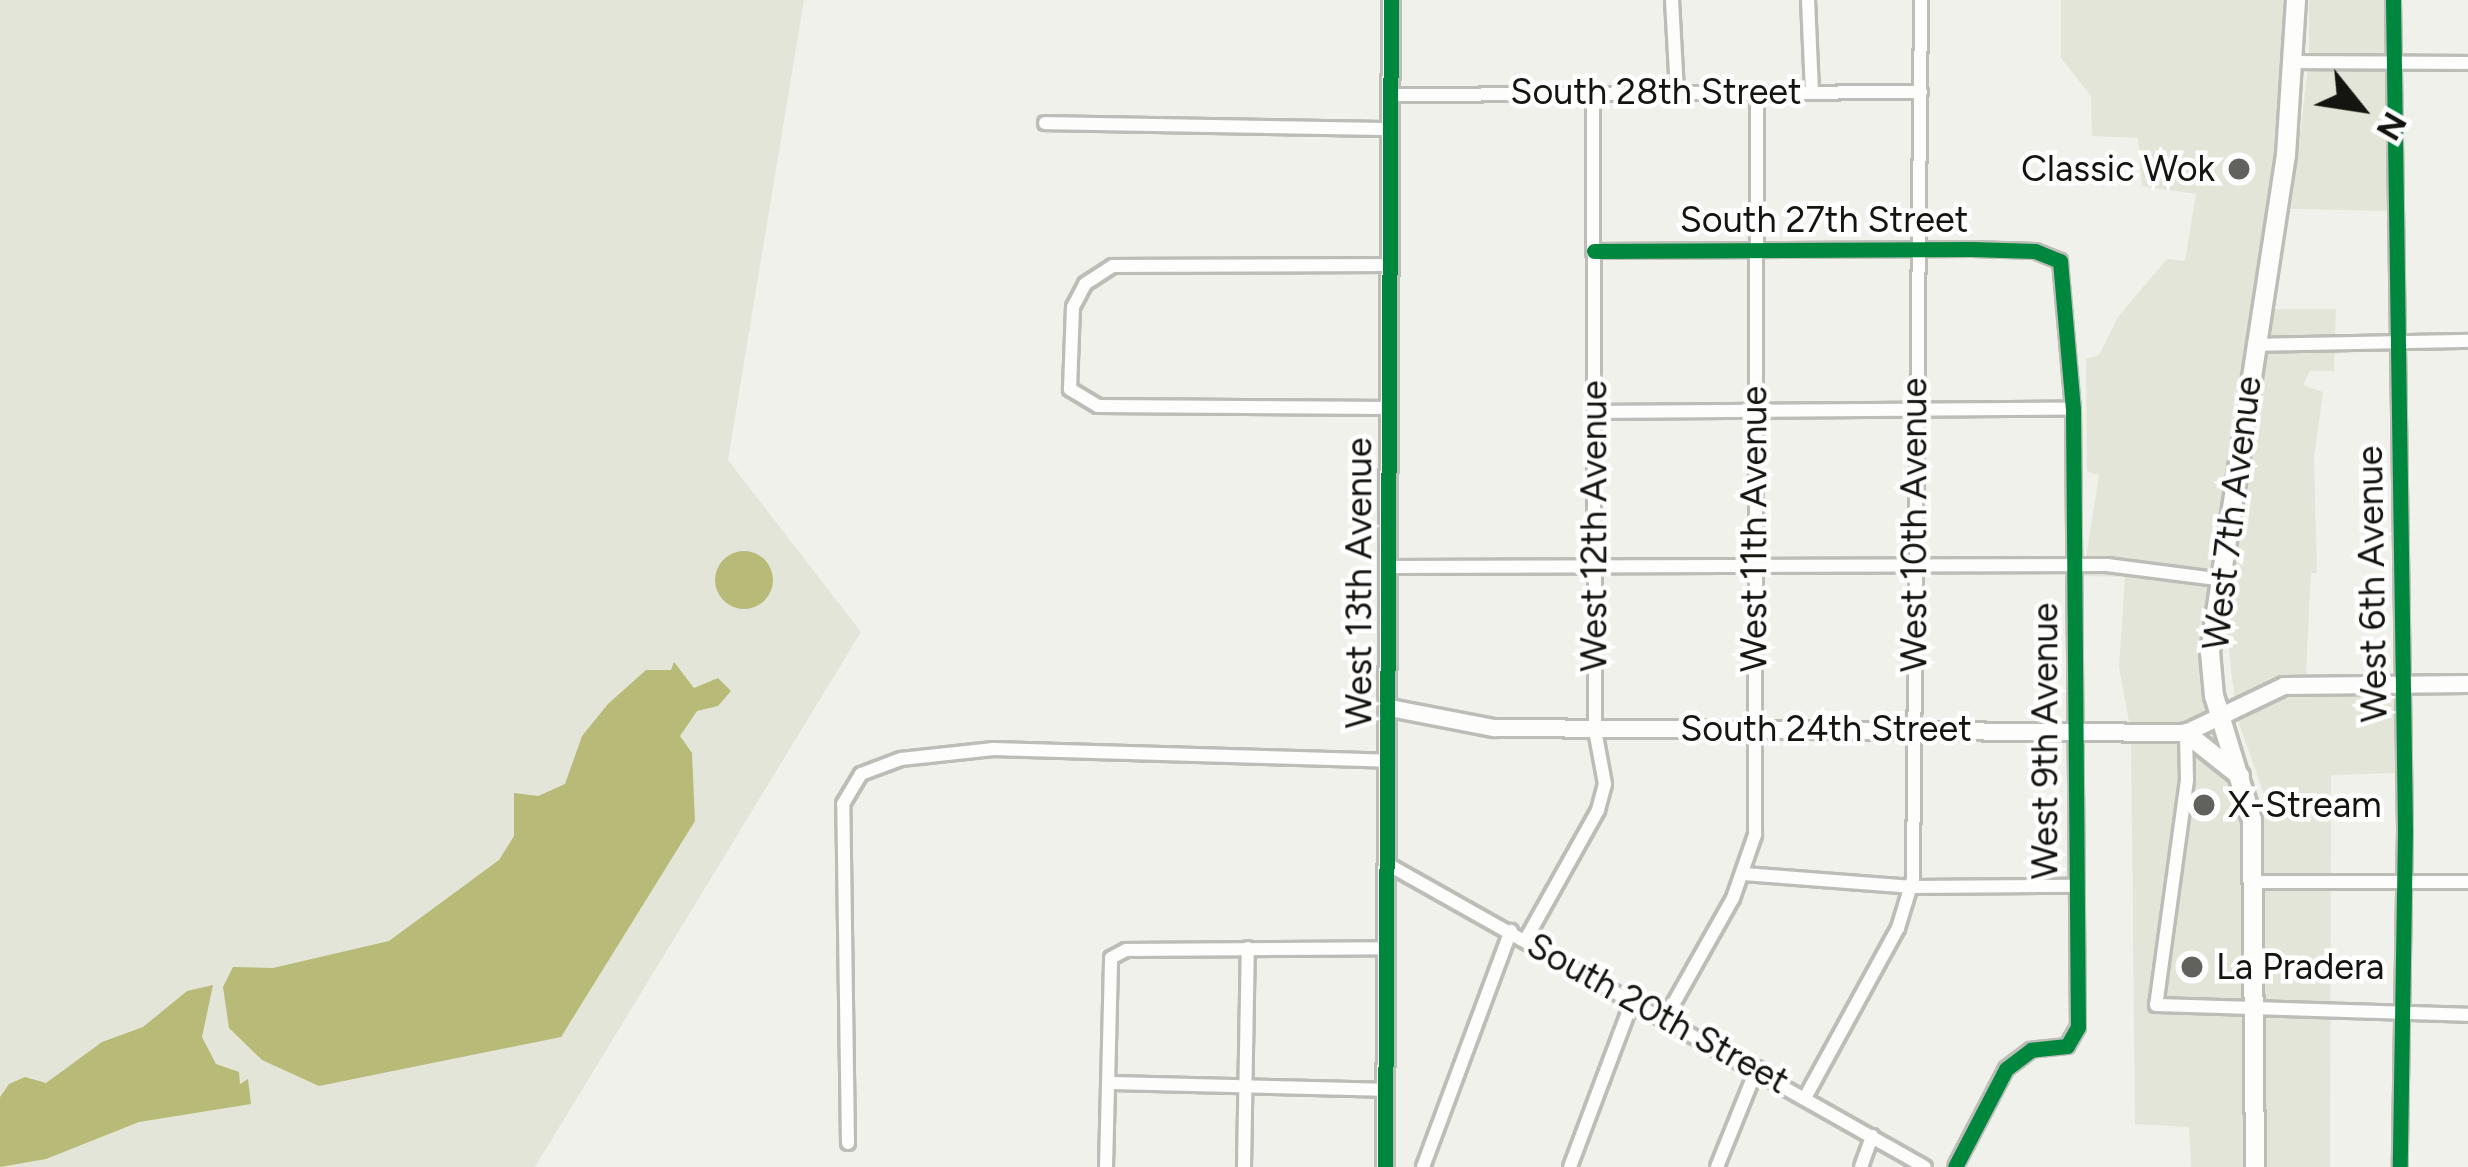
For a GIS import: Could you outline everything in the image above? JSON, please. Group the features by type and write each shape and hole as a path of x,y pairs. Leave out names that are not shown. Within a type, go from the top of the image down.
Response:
{"main road":[{"name":"West 7th Avenue","path":"2254,1167 2256,882 2240,776 2222,721 2210,652 2217,578 2296,62 2296,0"},
{"path":"2186,733 2240,776"}],"street":[{"name":"West 13th Avenue","path":"1385,1167 1391,0"},
{"path":"1672,0 1677,91"},
{"path":"1808,0 1812,92"},
{"name":"West 10th Avenue","path":"1806,1096 1898,928 1912,887 1921,0"},
{"name":"West 6th Avenue","path":"2393,0 2404,883 2400,1167"},
{"path":"2296,62 2468,63"},
{"name":"West 12th Avenue","path":"1526,938 1603,799 1595,730 1593,92"},
{"name":"West 11th Avenue","path":"1666,1017 1744,874 1754,835 1757,92"},
{"name":"South 28th Street","path":"1392,95 1921,92"},
{"path":"1045,123 1391,129"},
{"name":"South 27th Street","path":"1594,251 1918,249 2054,256"},
{"name":"West 9th Avenue","path":"1955,1167 2014,1060 2067,1046 2076,1036 2073,409 2065,283 2054,256"},
{"path":"1390,408 1098,406 1072,395 1073,308 1097,273 1127,264 1391,265"},
{"path":"2254,345 2468,341"},
{"path":"1594,412 2073,409"},
{"path":"1389,567 1593,572 2075,565 2217,578"},
{"name":"South 24th Street","path":"1390,708 1468,726 1595,730 2074,728 2186,733 2222,721 2284,686 2468,684"},
{"path":"2186,733 2187,780 2156,1005 2468,1015"},
{"path":"848,1143 843,804 861,774 901,759 977,750 1388,761"},
{"name":"South 20th Street","path":"1389,866 1634,998 1925,1167"},
{"path":"1744,874 1912,887 2074,886"},
{"path":"2256,882 2468,882"},
{"path":"1423,1167 1511,932"},
{"path":"1244,1167 1248,948"},
{"path":"1106,1167 1109,964 1117,953 1388,948"},
{"path":"1570,1167 1634,998"},
{"path":"1717,1167 1757,1068"},
{"path":"1108,1083 1386,1090"},
{"path":"1861,1167 1873,1136"}],"shaded area":[{"path":"0,0 804,0 728,460 861,632 535,1167 0,1167"},
{"path":"2061,0 2290,0 2276,168 2200,633 2208,721 2183,728 2129,722 2119,667 2125,577 2083,576 2099,475 2087,472 2086,359 2099,355 2118,317 2167,259 2185,261 2196,194 2142,186 2138,138 2092,136 2091,96 2061,58"},
{"path":"2309,0 2390,0 2390,57 2309,57"},
{"path":"2308,67 2390,70 2393,211 2291,209"},
{"path":"2274,309 2336,309 2334,371 2310,371 2303,385 2323,392 2314,458 2317,573 2311,573 2306,675 2235,703 2224,605"},
{"path":"744,551 764,560 773,580 764,600 744,609 724,600 715,580 724,560"},
{"path":"674,662 694,688 718,678 731,691 718,706 697,711 680,736 692,753 695,821 561,1037 319,1086 262,1060 229,1028 223,987 233,967 273,968 389,941 499,860 514,836 514,793 538,796 565,784 582,736 608,704 646,670 671,670"},
{"path":"2393,690 2397,773 2331,775 2330,1167 2264,1167 2264,794 2238,721 2272,695"},
{"path":"2131,731 2184,739 2213,732 2241,814 2248,873 2246,1167 2191,1167 2189,1127 2135,1124"},
{"path":"213,985 202,1037 216,1064 239,1072 240,1084 248,1079 251,1104 139,1122 46,1159 0,1167 0,1097 9,1084 25,1077 46,1083 102,1042 143,1027 187,991"}],"cycle path":[{"path":"1385,1167 1391,0"},
{"path":"2393,0 2405,831 2400,1167"},
{"path":"1594,251 1972,249 2035,251 2060,261 2073,409 2078,1027 2067,1046 2031,1050 2006,1069 1955,1167"}],"place":[{"name":"Classic Wok","path":"2239,169"},
{"name":"X-Stream","path":"2204,805"},
{"name":"La Pradera","path":"2192,967"}]}
